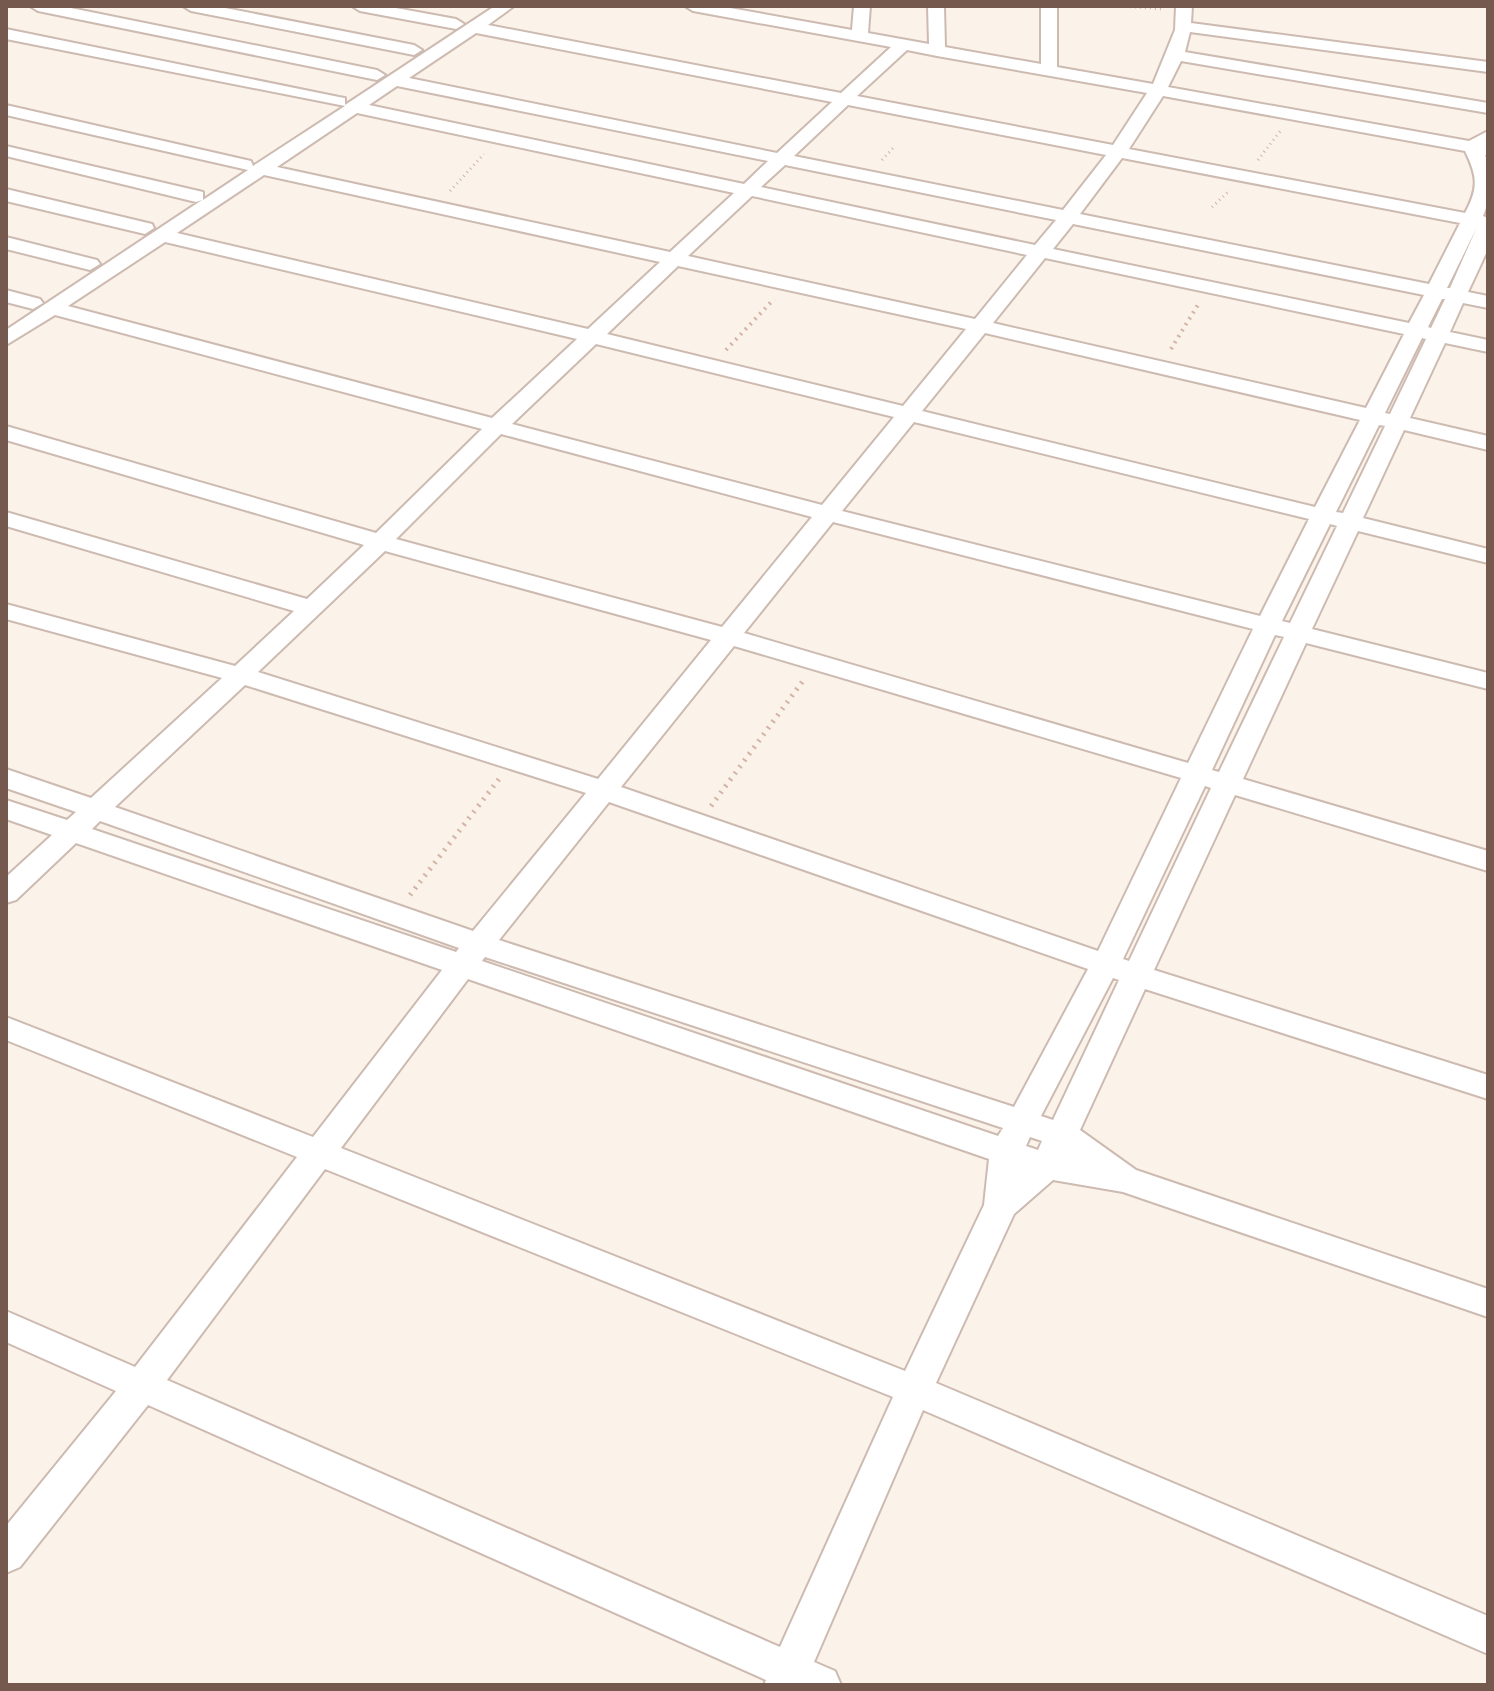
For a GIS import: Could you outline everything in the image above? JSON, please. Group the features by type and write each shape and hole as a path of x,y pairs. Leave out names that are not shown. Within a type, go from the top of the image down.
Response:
{"street":[{"path":"38,6 83,10 384,78 1488,302"},
{"path":"191,6 414,50"},
{"path":"360,6 1482,224"},
{"path":"6,321 42,305 253,167 464,26 485,6"},
{"path":"384,78 414,50 506,6"},
{"path":"693,6 736,10 902,45 1159,89 1488,108"},
{"path":"860,37 862,6"},
{"path":"936,6 937,51"},
{"path":"1049,6 1049,70"},
{"path":"6,52 83,10"},
{"path":"6,1555 140,1388 470,955 1068,217 1159,89 1174,55 1187,12 1304,42 1488,67"},
{"path":"6,34 1488,346"},
{"path":"1286,74 1304,42"},
{"path":"6,893 311,608 499,424 902,45"},
{"path":"6,1326 798,1680 856,1514 1001,1205 1006,1152 1106,964 1268,624 1335,518 1482,224 1486,176 1483,144 1310,97 1286,74 1174,55"},
{"path":"6,110 672,261 980,326 1488,443"},
{"path":"6,151 196,196"},
{"path":"6,339 90,264 152,231 196,196 253,167"},
{"path":"6,195 1488,556"},
{"path":"6,243 90,264"},
{"path":"6,296 499,424 828,514 1488,681"},
{"path":"6,433 380,542 817,661 1197,777 1488,861"},
{"path":"1001,1205 1047,1166 1139,976 1297,632 1335,518"},
{"path":"6,519 311,608"},
{"path":"6,611 240,675 514,759 1139,976 1488,1087"},
{"path":"6,778 396,913 470,955 1006,1152 1047,1166 1124,1179 1488,1303"},
{"path":"6,809 71,833 1061,1135 1084,1147 1124,1179"},
{"path":"6,1028 914,1390 1488,1635"}],"path":[{"path":"1120,6 1187,12"},
{"path":"435,206 499,139"},
{"path":"710,366 789,284"},
{"path":"1160,368 1207,288"},
{"path":"699,822 817,661"},
{"path":"396,913 514,759"}]}
